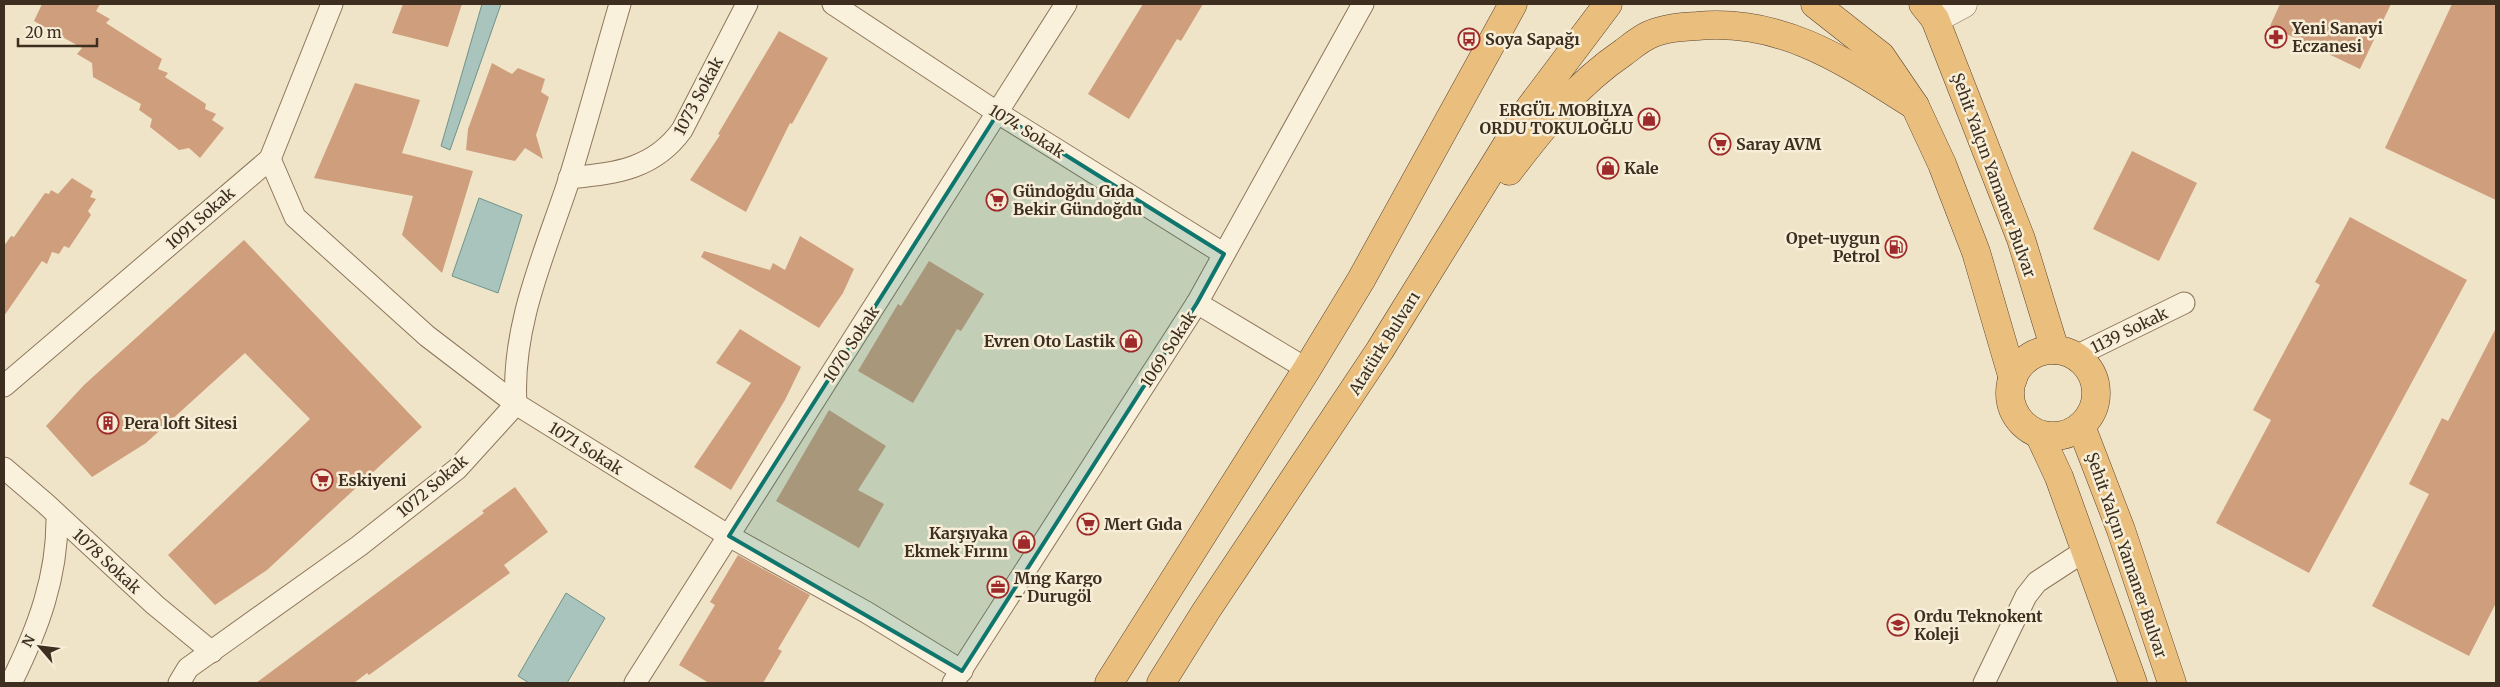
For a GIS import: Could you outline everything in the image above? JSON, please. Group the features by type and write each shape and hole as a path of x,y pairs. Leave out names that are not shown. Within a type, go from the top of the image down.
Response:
{"highway":[{"path":"1109,683 1307,369 1365,271 1513,4"},
{"name":"Atatürk Bulvarı","path":"1161,683 1206,611 1380,350 1529,109 1608,4"},
{"path":"1814,4 1881,56 1915,106 1942,164 1976,252 2013,379"},
{"name":"Şehit Yalçın Yamaner Bulvar","path":"1929,11 2021,239 2064,354"},
{"path":"1422,282 1554,112 1608,63 1648,35 1671,28 1720,24 1759,28 1805,42 1845,62 1915,106"},
{"path":"2041,352 2064,354 2081,360 2090,372 2095,386 2095,400 2090,414 2081,426 2068,434 2054,436 2039,434 2027,428 2015,412 2010,392 2013,379 2019,367 2029,358 2041,352"},
{"name":"Şehit Yalçın Yamaner Bulvar","path":"2081,426 2121,530 2172,683"},
{"path":"2039,434 2059,477 2133,683"}],"street":[{"name":"1091 Sokak","path":"4,386 270,159 332,4"},
{"path":"516,404 514,375 525,311 569,178 620,4"},
{"name":"1073 Sokak","path":"569,178 614,174 642,163 669,147 682,130 747,4"},
{"name":"1074 Sokak","path":"833,4 998,113 1224,254"},
{"name":"1070 Sokak","path":"635,683 1066,4"},
{"name":"1069 Sokak","path":"957,677 1198,302 1363,4"},
{"path":"1929,11 1963,4"},
{"name":"1071 Sokak","path":"270,159 295,217 427,336 516,404 729,536 866,612 957,677"},
{"path":"1198,302 1307,369"},
{"name":"1139 Sokak","path":"2064,354 2184,303"},
{"name":"1072 Sokak","path":"179,683 188,668 359,546 457,469 516,404"},
{"name":"1078 Sokak","path":"4,468 155,605 212,652"},
{"path":"11,683 50,588 57,544 57,515"},
{"path":"1984,683 2026,596 2037,582 2086,550"}],"highlighted area":[{"path":"998,113 1224,254 1197,303 962,671 729,536"}],"water":[{"path":"482,4 501,4 450,150 441,146"},
{"path":"479,198 522,215 498,293 452,276"},
{"path":"566,593 605,618 567,683 529,683 518,676"}],"building":[{"path":"42,4 100,4 96,11 110,19 106,23 162,59 158,69 168,73 165,77 206,104 205,109 216,114 212,120 224,128 200,158 189,148 179,150 150,127 152,119 139,110 141,104 93,77 92,63 77,54 82,48 34,21"},
{"path":"403,4 462,4 448,47 392,33"},
{"path":"1143,4 1203,4 1181,41 1177,39 1129,119 1088,94"},
{"path":"2280,4 2391,4 2360,69 2270,26"},
{"path":"2452,4 2496,4 2496,200 2385,148"},
{"path":"779,31 828,58 792,124 790,123 746,212 690,180 720,135 718,134"},
{"path":"492,63 512,74 518,68 545,79 541,92 549,97 536,135 543,159 525,148 515,161 466,150 468,129"},
{"path":"355,83 420,100 402,153 473,171 442,273 402,235 413,196 314,178"},
{"path":"2132,151 2197,183 2159,261 2093,229"},
{"path":"72,178 93,191 90,197 96,199 88,211 91,215 69,248 64,246 59,254 52,252 47,264 42,261 4,316 4,246 11,236 14,237 45,193 49,194 51,190 58,194"},
{"path":"2350,217 2467,280 2309,573 2216,523 2271,420 2253,410 2320,285 2315,282"},
{"path":"800,236 854,269 843,293 819,328 701,257 704,251 770,270 773,263 785,270"},
{"name":"Pera loft Sitesi","path":"244,240 422,427 267,570 215,605 168,555 310,419 245,353 146,443 92,477 46,426 84,385"},
{"path":"929,261 984,294 961,331 957,329 913,403 858,371 898,304 901,306"},
{"path":"2496,328 2496,603 2469,656 2372,606 2429,494 2409,484 2442,418 2448,421"},
{"path":"740,329 801,367 785,400 731,490 694,467 751,383 716,363"},
{"path":"829,410 886,446 858,490 884,504 859,548 776,501"},
{"path":"515,487 548,532 504,565 510,573 369,675 367,673 354,683 256,683 484,513 482,511"},
{"path":"738,555 810,595 778,649 782,651 763,683 709,683 679,665 715,605 710,602"}],"place":[{"name":"Yeni Sanayi Eczanesi","path":"2276,37"},
{"name":"Soya Sapağı","path":"1469,39"},
{"name":"ERGÜL MOBİLYA ORDU TOKULOĞLU","path":"1649,119"},
{"name":"Saray AVM","path":"1720,144"},
{"name":"Kale","path":"1608,168"},
{"name":"Gündoğdu Gıda Bekir Gündoğdu","path":"997,200"},
{"name":"Opet-uygun Petrol","path":"1896,247"},
{"name":"Evren Oto Lastik","path":"1131,341"},
{"name":"Pera loft Sitesi","path":"108,423"},
{"name":"Eskiyeni","path":"322,480"},
{"name":"Mert Gıda","path":"1088,524"},
{"name":"Karşıyaka Ekmek Fırını","path":"1024,542"},
{"name":"Mng Kargo - Durugöl","path":"998,587"},
{"name":"Ordu Teknokent Koleji","path":"1898,625"}]}
